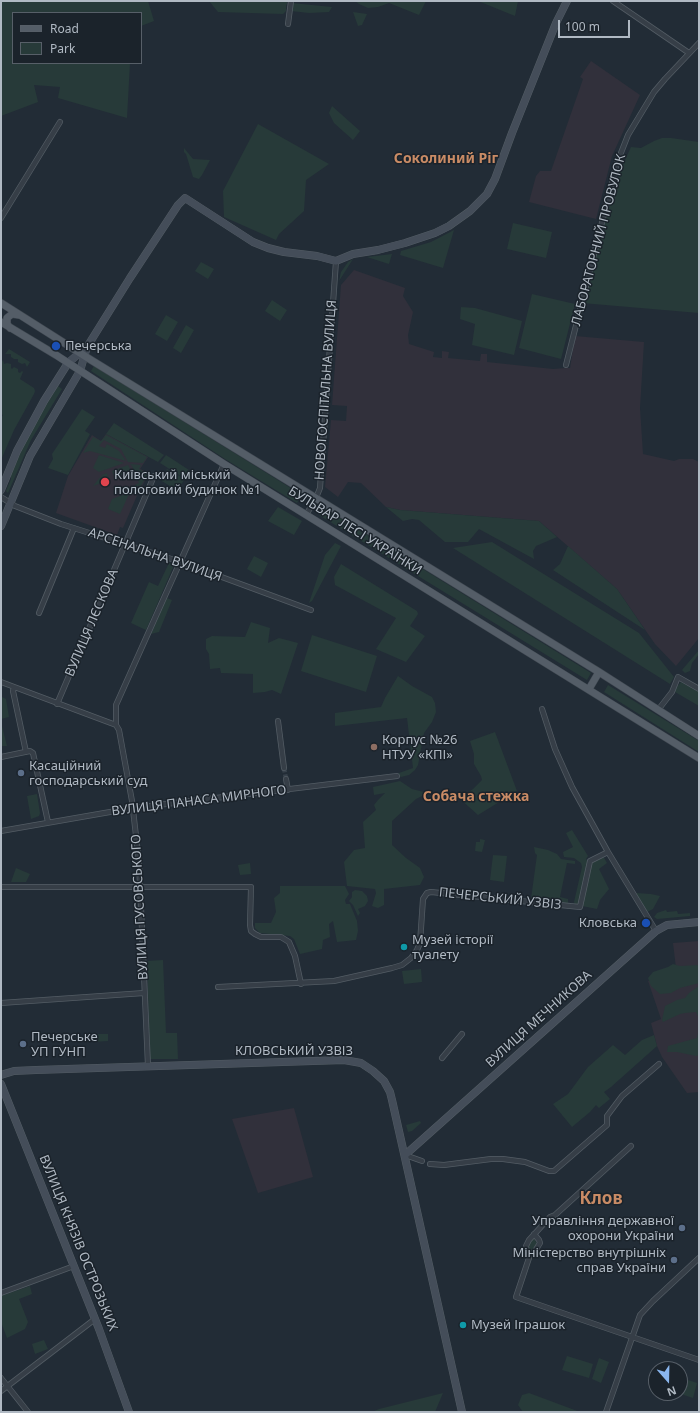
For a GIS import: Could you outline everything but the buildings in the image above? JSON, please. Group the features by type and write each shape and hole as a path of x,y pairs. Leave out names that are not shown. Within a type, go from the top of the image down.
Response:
{"main road":[{"path":"1,526 25,466 36,444 80,371 82,355 130,278 178,205 185,198 253,242 284,252 317,256 336,261 353,254 378,250 405,243 435,233 449,226 478,204 488,194 556,23 567,1"},
{"name":"БУЛЬВАР ЛЕСІ УКРАЇНКИ","path":"1,303 82,355 600,672 699,736"},
{"path":"10,328 7,324 8,318 12,314 19,315"},
{"name":"БУЛЬВАР ЛЕСІ УКРАЇНКИ","path":"1,322 68,363 224,464 699,758"},
{"path":"1,490 24,435 68,363 82,355"},
{"path":"589,689 600,672"},
{"name":"ВУЛИЦЯ МЕЧНИКОВА","path":"405,1155 656,931 667,925 699,922"},
{"name":"КЛОВСЬКИЙ УЗВІЗ","path":"1,1075 21,1071 344,1060 360,1063 373,1071 393,1092 405,1155 462,1412"},
{"name":"ВУЛИЦЯ КНЯЗІВ ОСТРОЗЬКИХ","path":"1,1084 95,1319 129,1412"}],"street":[{"path":"288,24 291,1"},
{"path":"613,1 689,53"},
{"name":"ЛАБОРАТОРНИЙ ПРОВУЛОК","path":"566,365 617,163 644,107 654,92 699,43"},
{"path":"1,218 60,122"},
{"name":"НОВОГОСПІТАЛЬНА ВУЛИЦЯ","path":"306,515 320,488 336,261"},
{"name":"ВУЛИЦЯ ГУСОВСЬКОГО","path":"148,1066 139,862 133,808 119,730 116,725 116,705 224,464"},
{"name":"ВУЛИЦЯ ЛЄСКОВА","path":"57,704 154,476"},
{"name":"АРСЕНАЛЬНА ВУЛИЦЯ","path":"1,497 10,504 74,528 181,562 311,610"},
{"path":"38,613 74,528"},
{"path":"658,710 672,692 678,678 699,689"},
{"path":"1,682 116,725"},
{"path":"14,687 13,691 26,752"},
{"path":"542,709 556,749 572,787 608,852 656,931"},
{"path":"278,721 284,768"},
{"path":"1,757 26,752 32,752 35,756 48,822"},
{"name":"ВУЛИЦЯ ПАНАСА МИРНОГО","path":"1,831 133,808 397,776"},
{"path":"286,779 288,790"},
{"name":"ПЕЧЕРСЬКИЙ УЗВІЗ","path":"218,987 301,984 334,981 402,965 411,958 420,943 423,899 428,893 431,892 580,907 590,861 608,852"},
{"path":"1,887 251,886 250,925 252,931 261,937 281,937 289,942 295,956 301,984"},
{"path":"1,1003 144,993"},
{"path":"442,1058 462,1034"},
{"path":"430,1164 444,1165 491,1159 503,1159 525,1162 549,1171 554,1171 607,1125 607,1116 622,1096 659,1064"},
{"path":"530,1255 526,1246 534,1234 631,1146"},
{"path":"405,1155 422,1161"},
{"path":"534,1234 540,1243 535,1252 530,1255 516,1297 699,1360"},
{"path":"606,1412 640,1315 699,1258"},
{"path":"1,1293 74,1266"},
{"path":"1,1391 95,1319"},
{"path":"1,1378 28,1412"}],"shaded area":[{"path":"591,61 640,95 612,156 596,219 529,202 536,176 540,171 551,171 583,79 580,77"},
{"path":"354,270 405,288 403,296 413,312 408,335 409,344 434,352 433,357 442,358 442,351 449,352 448,358 480,361 481,354 487,354 487,362 553,369 570,368 575,336 644,342 640,408 643,454 674,461 679,459 693,459 699,462 699,638 676,666 655,644 617,589 539,521 400,510 386,507 361,483 348,482 338,497 325,487 331,420 346,421 347,406 332,405 341,285"},
{"name":"Київський міський пологовий будинок №1","path":"106,434 148,457 140,469 149,473 123,528 120,527 117,535 56,513 68,476 92,435 101,441"},
{"path":"699,941 699,1092 687,1093 662,1057 657,1046 651,1023 661,1019 648,981 676,968 673,943"},
{"path":"294,1108 313,1177 258,1193 232,1119"}],"green space":[{"path":"1,1 148,1 154,21 142,26 142,12 12,12 12,64 130,64 127,118 58,98 60,87 34,85 38,102 1,116"},
{"path":"209,1 287,1 287,4 286,11 283,14 218,12"},
{"path":"355,1 426,1 419,15 389,3 378,7 368,8"},
{"path":"478,1 518,1 515,16"},
{"path":"292,3 332,7 329,12 309,13 291,11"},
{"path":"353,12 367,14 362,25 358,26"},
{"path":"332,106 360,131 353,140 334,123 329,113"},
{"path":"258,124 329,164 306,180 304,211 279,234 276,240 224,217 223,191"},
{"path":"662,138 699,142 699,313 582,303 619,173 631,147 641,148"},
{"path":"184,148 193,159 210,160 199,179 193,177"},
{"path":"513,223 552,232 546,258 507,249"},
{"path":"454,230 443,268 400,255 401,251 431,242"},
{"path":"392,254 389,264 367,257"},
{"path":"353,259 339,281 341,272 348,262"},
{"path":"201,262 214,269 208,279 195,271"},
{"path":"532,294 575,304 561,359 519,348"},
{"path":"272,300 287,310 280,321 265,311"},
{"path":"461,307 475,308 522,321 514,355 472,345 475,324 460,319"},
{"path":"166,315 178,322 167,341 155,334"},
{"path":"186,325 194,330 181,353 173,348"},
{"path":"9,349 30,362 27,367 25,363 22,364 18,362 18,359 11,357 11,354 5,354"},
{"path":"3,360 4,364 11,364 12,369 14,367 18,369 18,372 20,373 22,371 23,372 20,379 34,388 35,391 14,430 1,460 1,418 3,415 1,414 1,363"},
{"path":"94,366 302,495 297,503 225,459 91,371"},
{"path":"58,386 62,389 31,440 8,493 6,491 11,479 11,474 29,433"},
{"path":"82,409 95,417 85,431 90,434 68,475 48,468 53,459 52,454"},
{"path":"114,423 164,455 158,462 106,434"},
{"path":"106,435 147,457 143,463 128,462 121,449 104,440 99,446 105,448 107,444 119,451 126,461 90,451 83,453 93,437 101,441"},
{"path":"99,455 124,463 99,472 93,468"},
{"path":"166,455 189,470 184,478 160,463"},
{"path":"130,464 141,465 139,469 148,474 141,486 135,486 139,483"},
{"path":"128,465 131,471 115,478 112,471"},
{"path":"167,469 185,479 177,490 160,480"},
{"path":"107,473 109,480 93,486 102,475"},
{"path":"128,493 129,494 120,514 108,509 112,499"},
{"path":"278,507 302,521 294,535 268,521"},
{"path":"386,507 400,510 539,521 557,537 536,546 533,551 534,559 479,529 468,542 445,542 419,520 412,519 403,521"},
{"path":"324,508 591,673 587,680 319,515"},
{"path":"492,542 639,633 674,677 670,684 453,548"},
{"path":"335,543 341,546 312,601 309,603 325,555"},
{"path":"568,546 617,589 645,630 553,570 560,564"},
{"path":"254,556 268,563 261,577 247,569"},
{"path":"169,563 174,565 146,630 131,623 149,582 158,586"},
{"path":"341,564 417,611 418,614 410,626 425,636 406,662 376,649 396,618 335,585 334,577"},
{"path":"167,598 172,600 159,632 151,634"},
{"path":"251,622 270,628 268,643 279,638 298,643 281,694 272,690 253,693 253,674 221,673 220,668 210,669 209,654 206,649 206,639 212,636 245,637"},
{"path":"312,635 377,656 366,692 301,671"},
{"path":"699,650 699,654 692,663 690,671 685,673 682,670"},
{"path":"398,676 432,697 435,703 436,712 432,722 424,733 418,765 409,775 401,777 398,775 399,773 413,768 407,718 335,726 335,713 381,707"},
{"path":"681,682 699,692 699,706 675,692 676,688"},
{"path":"608,685 699,741 699,752 604,692"},
{"path":"2,697 6,699 9,717 1,719"},
{"path":"1,722 7,746 1,746"},
{"path":"495,732 517,791 478,815 459,798 473,789 482,780 474,764 474,754 470,741"},
{"path":"400,781 412,789 428,793 416,799 392,821 392,845 420,868 424,877 420,885 384,889 384,905 378,908 372,906 376,893 375,889 347,886 344,862 354,850 365,848 363,822 376,810 374,805 385,793 374,795 373,787"},
{"path":"37,794 40,813 39,816 31,819 27,796"},
{"path":"572,830 588,856 586,859 588,862 580,904 578,906 575,905 574,902 582,867 581,863 574,858 564,857 563,852 573,847 566,833"},
{"path":"480,839 485,840 482,852 475,851 476,842 480,842"},
{"path":"534,847 548,850 557,854 561,859 575,861 575,864 567,863 560,897 568,899 568,903 531,899 537,855"},
{"path":"493,855 507,856 504,882 490,880"},
{"path":"603,856 607,863 599,869 609,889 600,900 597,909 582,906 591,862"},
{"path":"250,863 251,874 240,875 238,865"},
{"path":"16,868 30,874 26,882 11,882"},
{"path":"280,886 345,886 349,894 345,900 346,904 350,904 357,921 358,931 356,940 337,942 333,921 329,924 330,937 323,940 322,949 300,954 294,939 290,936 260,933 255,928 255,923 271,923 276,912 274,898 280,893"},
{"path":"355,890 362,891 367,896 368,901 365,906 358,909 360,913 358,916 353,905 349,901 352,897 352,892"},
{"path":"636,893 660,896 653,909 647,912"},
{"path":"666,910 667,912 677,911 678,914 690,913 690,916 657,919 654,917 657,913"},
{"path":"163,960 166,1033 177,1033 178,1059 150,1059 147,961"},
{"path":"673,964 680,966 699,965 699,983 680,988 671,993 660,994 651,986 648,978 653,972"},
{"path":"421,969 422,982 404,984 402,971"},
{"path":"699,986 699,1018 696,1012 685,1013 663,1022 662,1020 665,1006 685,998"},
{"path":"699,1028 699,1055 696,1056 677,1052 667,1052 668,1046 697,1038"},
{"path":"92,1034 108,1034 108,1041 92,1042"},
{"path":"654,1035 657,1046 604,1092 610,1099 599,1108 596,1105 572,1127 553,1104 568,1094 588,1067 613,1045 625,1055 642,1040"},
{"path":"420,1121 421,1123 412,1131 408,1132 406,1125"},
{"path":"534,1238 537,1244 533,1251 530,1252 528,1247"},
{"path":"30,1286 32,1294 19,1299 28,1322 25,1329 7,1338 1,1322 1,1296"},
{"path":"44,1340 48,1349 35,1354 32,1344"},
{"path":"567,1356 593,1364 589,1378 562,1370"},
{"path":"599,1358 609,1362 601,1383 592,1379"},
{"path":"688,1380 697,1383 693,1398 688,1396"},
{"path":"443,1393 435,1412 372,1412 379,1409"},
{"path":"529,1393 580,1412 523,1412 518,1405 522,1395"}],"tunnel":[{"path":"284,768 286,779"}],"place":[{"name":"Печерська","path":"56,346"},
{"name":"Київський міський пологовий будинок №1","path":"105,482"},
{"name":"Корпус №26 НТУУ «КПІ»","path":"374,747"},
{"name":"Касаційний господарський суд","path":"21,773"},
{"name":"Кловська","path":"646,923"},
{"name":"Музей історії туалету","path":"404,947"},
{"name":"Печерське УП ГУНП","path":"23,1044"},
{"name":"Управління державної охорони України","path":"682,1228"},
{"name":"Міністерство внутрішніх справ України","path":"674,1260"},
{"name":"Музей Іграшок","path":"463,1325"}],"district":[{"name":"Соколиний Ріг","path":"446,159"},
{"name":"Собача стежка","path":"476,797"},
{"name":"Клов","path":"601,1199"}]}
